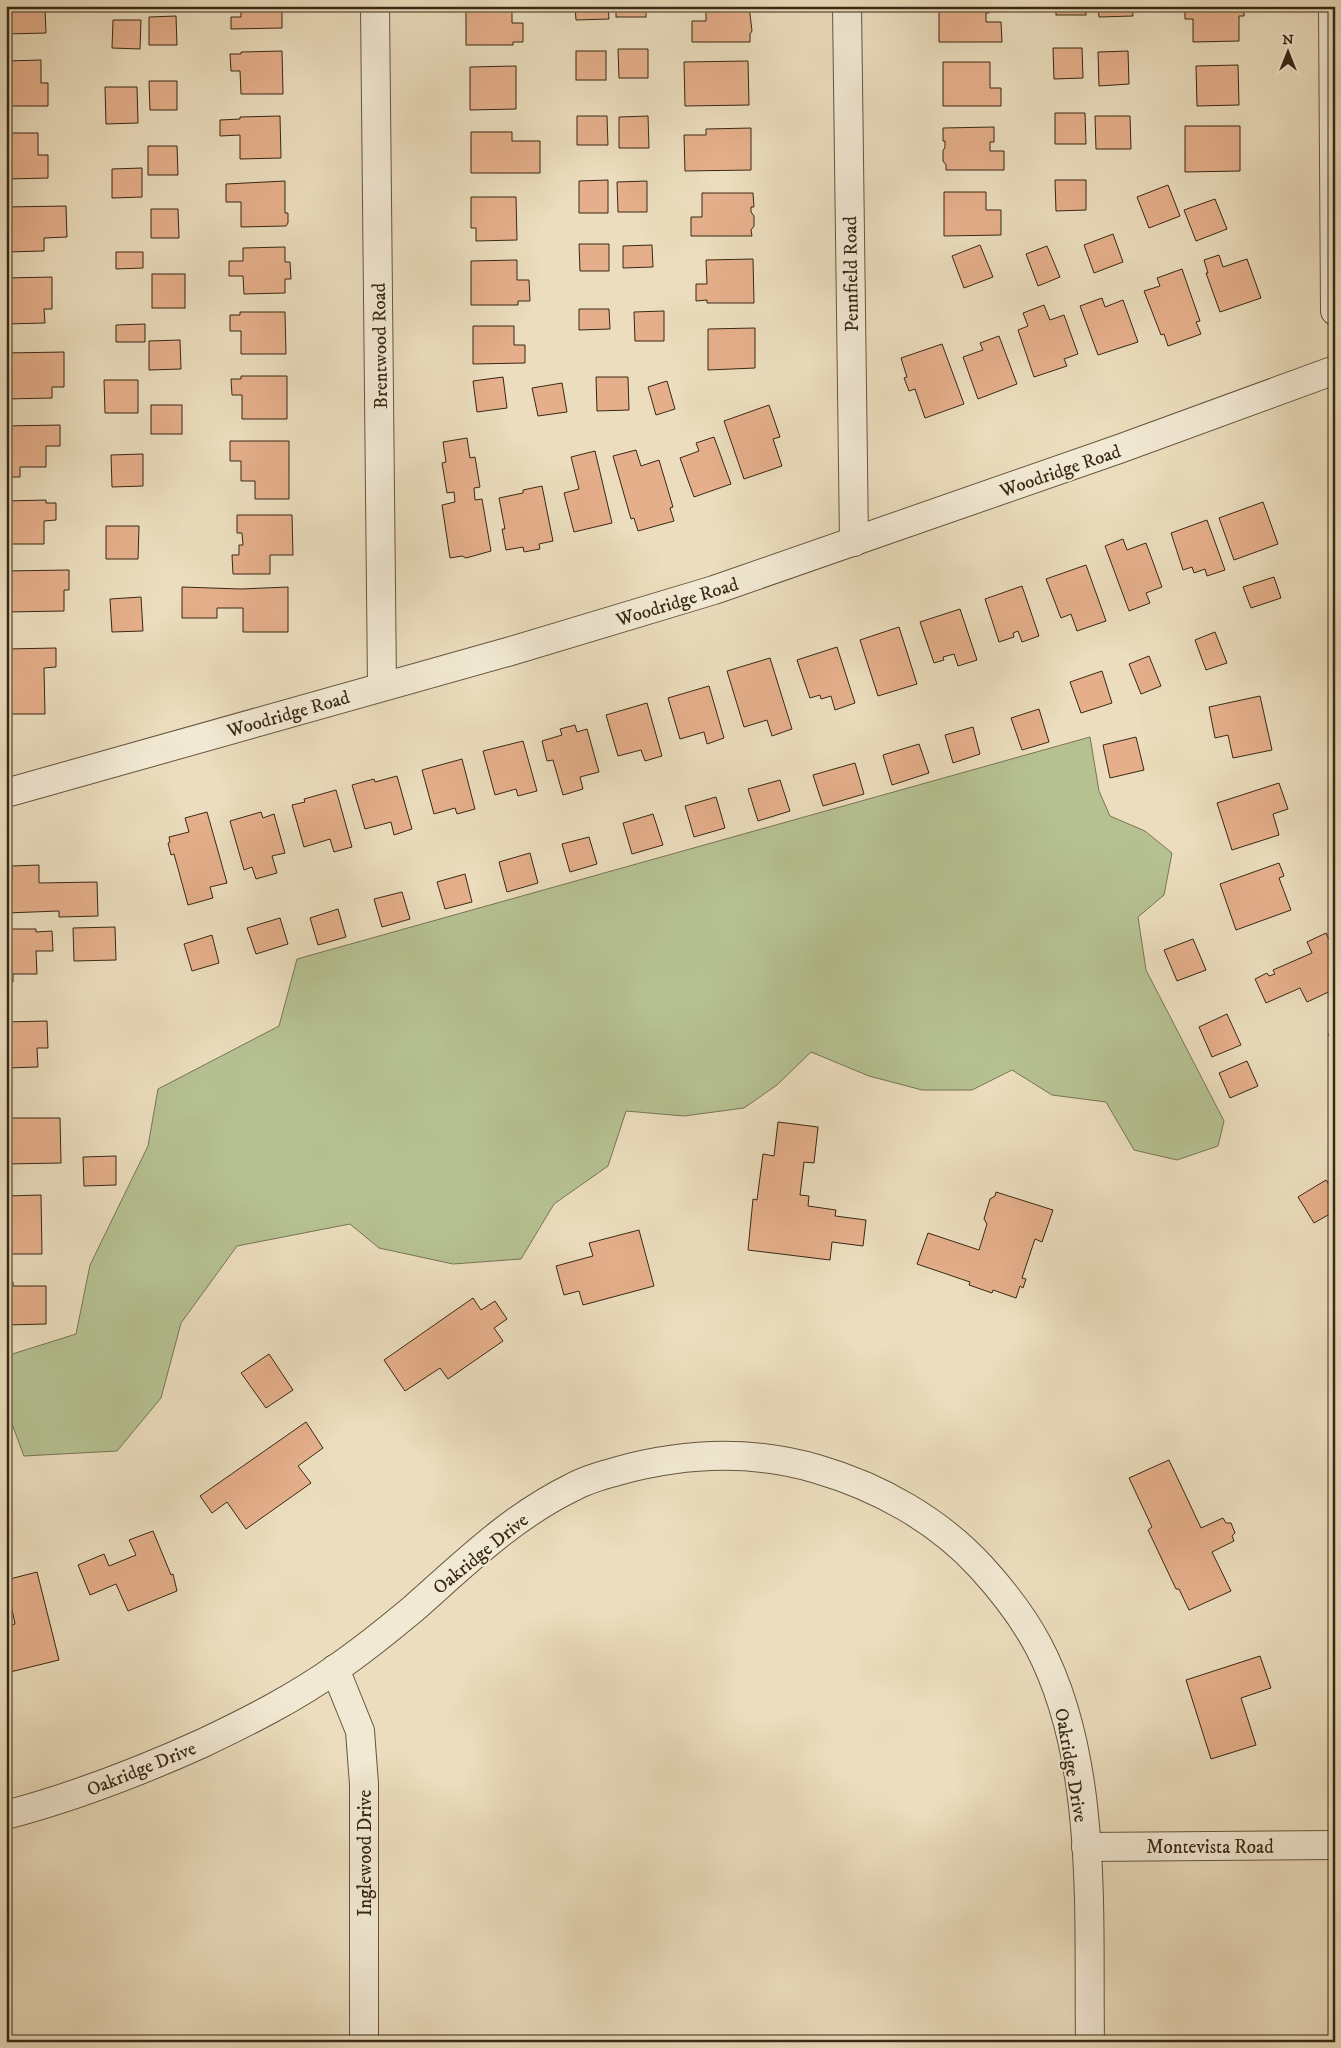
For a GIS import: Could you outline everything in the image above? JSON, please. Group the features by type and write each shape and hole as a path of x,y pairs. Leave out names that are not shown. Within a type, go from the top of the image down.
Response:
{"street":[{"name":"Brentwood Road","path":"375,6 382,686"},
{"name":"Pennfield Road","path":"846,6 854,542"},
{"path":"1332,6 1335,311"},
{"name":"Woodridge Road","path":"6,793 510,651 680,601 854,542 1335,370"},
{"name":"Oakridge Drive","path":"6,1815 109,1783 170,1758 248,1721 335,1669 410,1611 486,1543 516,1521 575,1485 627,1469 692,1457 747,1456 813,1468 850,1480 888,1497 916,1512 939,1528 959,1544 979,1565 1021,1616 1039,1647 1055,1683 1067,1718 1082,1800 1086,1848 1090,2042"},
{"name":"Inglewood Drive","path":"335,1669 357,1722 364,1784 364,2042"},
{"name":"Montevista Road","path":"1086,1848 1335,1846"}],"green space":[{"path":"1090,737 1099,791 1110,816 1145,831 1172,853 1164,895 1138,917 1146,970 1224,1121 1218,1146 1177,1160 1134,1150 1106,1102 1052,1095 1012,1070 972,1090 922,1090 869,1076 811,1052 777,1085 744,1108 684,1116 626,1111 608,1166 554,1204 521,1259 453,1264 379,1248 350,1224 237,1246 181,1323 161,1398 117,1451 24,1456 6,1408 6,1356 76,1334 90,1265 148,1146 158,1089 279,1026 297,959"}],"building":[{"path":"6,6 39,6 39,10 45,10 46,33 6,34"},
{"path":"241,6 282,6 282,28 231,29 231,17 241,17"},
{"path":"466,6 512,6 512,23 523,23 523,42 513,42 513,45 466,45"},
{"path":"575,6 608,6 609,19 576,20"},
{"path":"616,6 646,6 646,17 616,17"},
{"path":"706,6 749,6 752,31 750,42 692,42 692,21 706,21"},
{"path":"939,6 989,6 989,13 986,13 986,22 1001,22 1002,42 939,42"},
{"path":"1056,6 1086,6 1086,15 1056,15"},
{"path":"1098,6 1132,6 1133,16 1099,17"},
{"path":"1185,6 1244,6 1244,16 1239,16 1239,41 1193,42 1193,19 1185,19"},
{"path":"176,16 177,45 149,45 149,17"},
{"path":"113,20 141,20 140,49 112,48"},
{"path":"1053,48 1082,48 1083,78 1054,79"},
{"path":"618,49 648,49 648,78 619,78"},
{"path":"282,51 283,94 241,94 240,71 231,71 230,54"},
{"path":"576,51 606,51 606,80 576,80"},
{"path":"1128,51 1129,84 1099,86 1098,52"},
{"path":"41,60 41,83 48,83 48,106 6,106 6,61"},
{"path":"748,61 749,105 685,106 684,62"},
{"path":"943,62 990,62 990,88 1001,88 1001,106 943,106"},
{"path":"1238,65 1239,105 1197,106 1196,66"},
{"path":"516,66 516,109 470,110 470,67"},
{"path":"149,81 177,81 177,110 150,110"},
{"path":"105,87 137,87 138,123 106,124"},
{"path":"1055,113 1085,113 1086,144 1055,144"},
{"path":"280,116 281,158 240,159 240,135 220,136 220,120 240,119 240,117"},
{"path":"577,116 607,116 608,145 577,145"},
{"path":"648,116 649,148 619,148 619,117"},
{"path":"1095,116 1130,116 1131,149 1096,149"},
{"path":"1185,126 1240,126 1240,171 1185,172"},
{"path":"994,127 994,142 990,142 990,151 1004,151 1004,170 946,170 946,165 943,161 945,141 943,141 943,128"},
{"path":"751,128 751,170 685,171 684,135 706,135 706,129"},
{"path":"471,132 512,132 512,141 540,141 540,173 471,173"},
{"path":"6,133 38,133 38,155 48,155 48,178 6,179"},
{"path":"148,146 177,146 178,175 148,175"},
{"path":"142,168 142,197 112,198 112,169"},
{"path":"608,180 608,213 579,213 579,181"},
{"path":"1055,180 1086,180 1086,210 1056,211"},
{"path":"285,181 285,213 288,213 288,223 286,226 241,227 241,202 226,202 226,184"},
{"path":"647,181 647,212 618,212 617,182"},
{"path":"1168,185 1180,216 1149,228 1137,197"},
{"path":"944,192 986,192 986,210 1001,210 1001,235 944,236"},
{"path":"702,193 753,193 754,207 751,207 751,212 754,216 754,226 751,230 752,236 691,236 691,217 702,217"},
{"path":"471,197 516,197 517,240 476,241 476,228 471,228"},
{"path":"1215,199 1227,229 1196,241 1184,210"},
{"path":"66,206 67,237 44,238 44,251 6,252 6,207"},
{"path":"151,209 178,209 179,238 151,238"},
{"path":"1113,234 1123,262 1094,273 1084,245"},
{"path":"579,244 609,244 609,271 580,271"},
{"path":"652,245 653,267 623,268 623,246"},
{"path":"980,245 993,277 964,288 952,256"},
{"path":"1047,246 1060,277 1038,286 1026,254"},
{"path":"285,247 285,262 290,262 291,279 285,279 285,293 244,294 243,276 229,276 229,261 243,261 243,248"},
{"path":"116,252 143,252 143,268 116,269"},
{"path":"1219,255 1223,267 1247,259 1261,298 1220,312 1206,273 1208,273 1204,260"},
{"path":"753,259 754,303 707,303 707,300 696,301 696,284 707,284 706,260"},
{"path":"517,260 517,280 529,280 530,301 518,301 518,305 471,305 471,261"},
{"path":"1182,269 1200,321 1196,322 1201,334 1168,346 1164,334 1161,335 1144,291 1160,286 1157,278"},
{"path":"152,274 185,274 185,308 152,308"},
{"path":"52,277 52,309 44,309 45,323 6,324 6,278"},
{"path":"1102,298 1105,307 1123,300 1138,342 1098,355 1080,306"},
{"path":"1044,305 1050,320 1064,315 1078,354 1064,359 1067,366 1034,377 1018,330 1028,326 1023,313"},
{"path":"579,309 609,309 610,329 579,330"},
{"path":"664,311 664,341 635,341 634,312"},
{"path":"240,312 285,312 286,354 241,354 241,331 230,331 230,315 240,315"},
{"path":"145,324 145,342 116,342 116,325"},
{"path":"473,326 514,326 514,345 525,345 525,363 473,364"},
{"path":"755,328 755,368 708,370 708,329"},
{"path":"999,336 1017,384 978,399 963,357 983,350 980,343"},
{"path":"180,340 181,369 149,370 149,341"},
{"path":"942,344 964,404 925,418 915,389 909,391 904,378 907,377 901,358"},
{"path":"64,352 64,387 52,387 52,398 6,399 6,353"},
{"path":"241,376 287,376 287,419 242,419 242,395 232,395 231,379 241,379"},
{"path":"503,377 507,408 477,412 473,381"},
{"path":"596,377 628,377 629,410 597,411"},
{"path":"104,380 138,380 138,413 105,413"},
{"path":"667,381 675,409 656,415 648,387"},
{"path":"562,383 567,412 538,416 532,388"},
{"path":"151,405 182,405 182,434 151,434"},
{"path":"769,405 780,437 773,439 782,466 744,479 724,421"},
{"path":"60,425 60,446 46,446 46,467 20,467 20,477 6,477 6,426"},
{"path":"714,437 731,484 694,497 680,458 699,451 696,443"},
{"path":"467,438 470,458 475,457 480,487 474,488 475,500 482,499 491,551 466,558 462,556 450,558 442,505 455,502 454,492 447,493 442,463 446,462 443,442"},
{"path":"230,441 289,441 289,499 255,499 255,481 241,481 241,461 230,461"},
{"path":"636,450 641,466 659,460 673,507 670,508 674,521 638,531 634,518 631,519 613,456"},
{"path":"595,451 612,523 574,532 564,493 579,489 571,457"},
{"path":"143,454 143,486 112,487 111,455"},
{"path":"542,486 553,541 539,544 540,549 524,552 523,547 506,550 502,529 505,529 499,498 523,493 523,490"},
{"path":"46,500 46,503 56,503 56,520 44,521 44,544 6,544 6,501"},
{"path":"1263,502 1278,544 1234,560 1219,518"},
{"path":"237,515 292,515 293,555 270,555 270,574 233,574 232,555 239,555 239,545 243,545 242,533 237,533"},
{"path":"1207,520 1225,570 1207,576 1205,569 1194,573 1192,567 1183,570 1171,533"},
{"path":"106,526 139,526 138,559 106,559"},
{"path":"1123,539 1127,550 1146,543 1162,587 1146,593 1150,603 1129,611 1105,546"},
{"path":"1086,565 1106,621 1077,631 1071,614 1061,618 1046,579"},
{"path":"69,570 69,590 64,590 64,611 6,612 6,571"},
{"path":"1274,577 1281,598 1251,608 1243,587"},
{"path":"1022,586 1039,636 1022,642 1018,631 1013,633 1014,637 999,642 985,599"},
{"path":"182,587 241,589 288,587 288,632 243,632 243,608 217,608 217,618 182,618"},
{"path":"141,597 143,631 112,632 110,599"},
{"path":"960,609 977,660 958,666 954,654 943,657 944,660 934,663 920,622"},
{"path":"899,627 917,684 878,696 860,640"},
{"path":"1215,632 1227,663 1206,670 1195,640"},
{"path":"837,647 855,703 835,710 831,696 821,699 820,695 810,698 797,660"},
{"path":"56,648 56,667 44,668 45,714 11,714 11,691 6,691 6,649"},
{"path":"1149,656 1161,686 1141,694 1129,664"},
{"path":"770,658 792,729 772,736 767,720 744,727 727,671"},
{"path":"1102,671 1112,703 1081,713 1070,682"},
{"path":"709,686 724,738 707,744 704,732 680,739 668,698"},
{"path":"1260,696 1272,750 1233,758 1228,735 1215,738 1209,707"},
{"path":"647,703 662,756 645,761 641,750 618,756 606,715"},
{"path":"1039,709 1049,742 1022,750 1011,718"},
{"path":"575,725 577,732 587,729 599,772 580,777 583,789 563,795 553,760 547,761 542,741 562,735 560,729"},
{"path":"973,727 980,754 953,763 945,735"},
{"path":"1136,737 1144,770 1110,778 1103,745"},
{"path":"523,741 537,791 518,796 516,789 495,795 483,751"},
{"path":"919,744 929,773 892,785 883,755"},
{"path":"462,759 475,809 457,814 455,808 434,814 422,770"},
{"path":"855,763 864,794 823,806 813,775"},
{"path":"397,776 412,829 394,835 391,822 365,829 352,785 374,779 375,782"},
{"path":"780,780 790,811 758,821 748,789"},
{"path":"1279,783 1288,809 1273,814 1279,835 1232,850 1217,803"},
{"path":"336,790 352,847 334,852 330,839 304,847 292,805 305,802 304,799"},
{"path":"716,797 725,828 694,837 685,806"},
{"path":"207,812 227,883 210,887 213,898 188,905 174,854 171,855 168,843 170,842 169,837 189,832 185,818"},
{"path":"261,812 263,818 274,814 285,853 272,856 277,873 256,879 252,867 244,870 230,821"},
{"path":"653,814 663,845 632,854 623,823"},
{"path":"589,837 597,864 570,872 562,844"},
{"path":"530,853 538,883 507,892 499,862"},
{"path":"1279,863 1284,876 1279,878 1291,910 1236,930 1220,884"},
{"path":"39,865 39,883 97,882 98,916 59,917 59,911 6,913 6,882 12,882 12,866"},
{"path":"465,874 472,902 445,909 437,882"},
{"path":"402,892 410,919 382,927 374,899"},
{"path":"338,909 346,937 318,945 310,918"},
{"path":"280,918 288,944 256,954 247,928"},
{"path":"115,927 116,960 74,961 73,928"},
{"path":"6,929 36,929 36,932 52,931 53,951 36,951 37,974 13,974 13,982 6,982"},
{"path":"1326,933 1335,952 1335,989 1307,1002 1300,988 1266,1003 1255,979 1267,973 1269,976 1275,974 1273,970 1312,953 1307,942"},
{"path":"212,935 219,963 192,971 184,944"},
{"path":"1193,939 1206,970 1177,981 1164,950"},
{"path":"1227,1014 1241,1045 1212,1057 1199,1027"},
{"path":"47,1021 48,1048 37,1048 38,1067 6,1068 6,1022"},
{"path":"1335,1030 1335,1048 1328,1034"},
{"path":"1247,1061 1258,1086 1230,1098 1219,1073"},
{"path":"6,1118 60,1118 61,1163 6,1164"},
{"path":"778,1122 818,1127 814,1163 804,1162 800,1195 809,1196 808,1206 836,1210 835,1216 866,1220 863,1246 832,1242 830,1260 748,1250 753,1199 757,1200 763,1154 774,1156"},
{"path":"116,1156 116,1185 84,1186 83,1157"},
{"path":"1326,1180 1335,1194 1335,1211 1314,1223 1298,1197"},
{"path":"996,1192 1053,1210 1042,1242 1035,1239 1022,1278 1026,1279 1023,1288 1020,1286 1016,1298 993,1290 992,1293 969,1285 970,1282 917,1264 928,1233 979,1250 987,1224 984,1219 990,1199 995,1196"},
{"path":"41,1195 42,1254 6,1254 6,1196"},
{"path":"639,1230 654,1286 583,1305 579,1291 564,1295 556,1266 593,1256 589,1243"},
{"path":"6,1282 13,1282 13,1286 46,1286 46,1324 6,1325"},
{"path":"473,1298 481,1310 495,1301 507,1319 494,1328 503,1341 448,1379 440,1368 405,1391 384,1360"},
{"path":"269,1354 293,1390 266,1408 241,1373"},
{"path":"306,1422 323,1448 298,1466 311,1483 246,1529 227,1502 212,1513 200,1496"},
{"path":"1169,1460 1201,1528 1223,1518 1226,1523 1231,1523 1235,1533 1232,1536 1234,1541 1212,1552 1231,1591 1189,1610 1179,1589 1176,1589 1148,1530 1152,1527 1129,1478"},
{"path":"153,1531 171,1575 173,1574 177,1591 128,1611 116,1584 90,1595 78,1565 104,1554 109,1566 136,1555 129,1540"},
{"path":"37,1572 59,1660 6,1673 6,1626 15,1624 6,1580"},
{"path":"1260,1656 1271,1688 1241,1698 1256,1745 1211,1759 1186,1680"}]}
